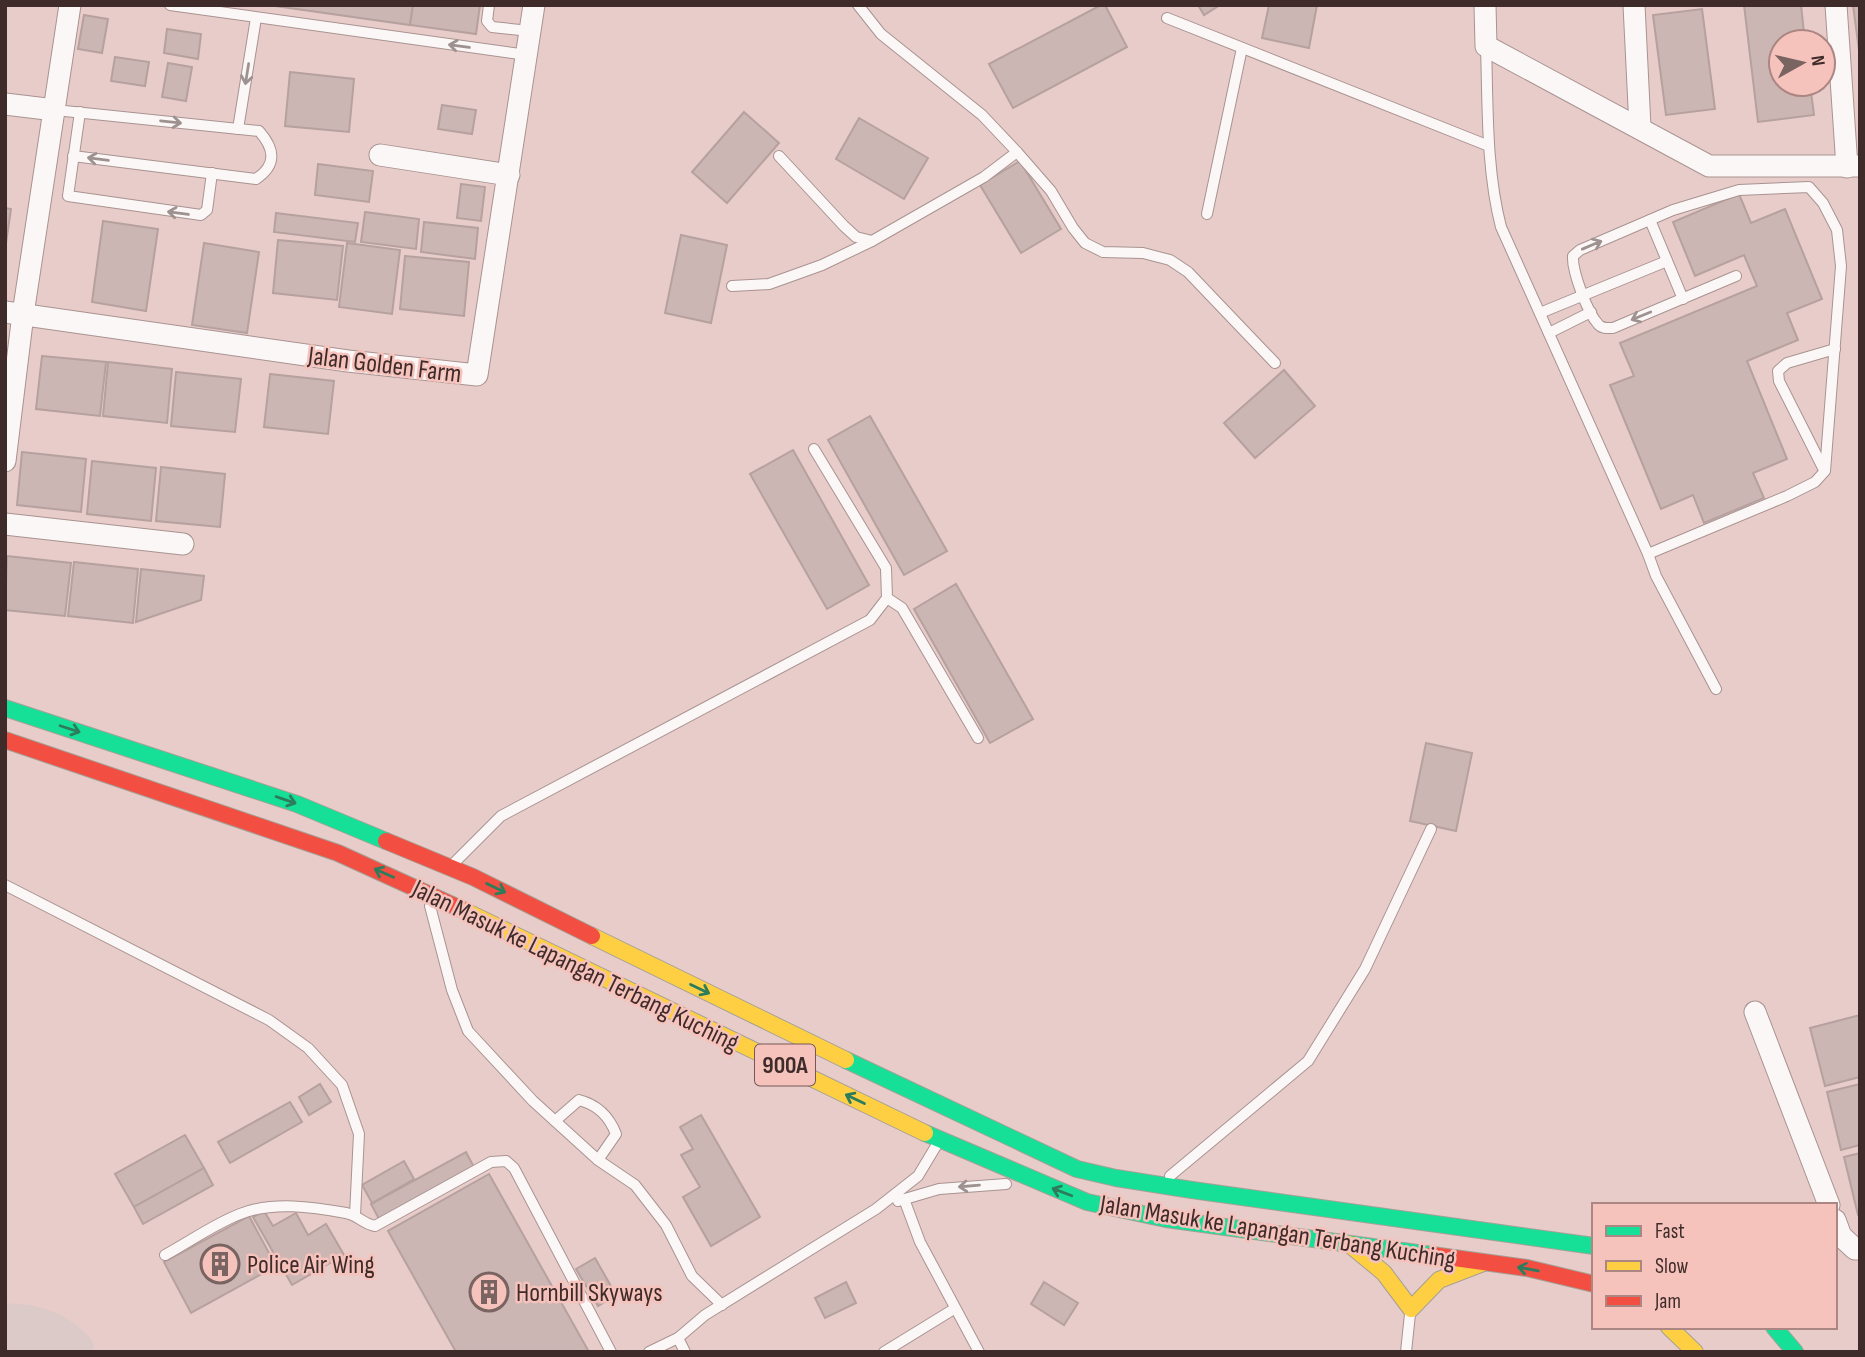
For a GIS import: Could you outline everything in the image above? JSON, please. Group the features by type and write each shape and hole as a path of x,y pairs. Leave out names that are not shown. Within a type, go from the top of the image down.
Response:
{"highway":[{"name":"Jalan Masuk ke Lapangan Terbang Kuching","path":"5,708 297,804 449,867 1008,1138 1077,1168 1419,1243 1485,1263 1527,1268 1592,1284"},
{"name":"Jalan Masuk ke Lapangan Terbang Kuching","path":"5,740 338,853 427,893 939,1139 1087,1202 1127,1211 1349,1244 1592,1246"},
{"path":"1349,1244 1383,1270 1411,1309 1439,1280 1485,1263"},
{"path":"1668,1329 1677,1352"},
{"path":"1669,1329 1695,1352"},
{"path":"1776,1329 1795,1352"}],"street":[{"path":"5,461 14,313 42,192 69,5"},
{"name":"Jalan Golden Farm","path":"14,313 348,361 477,375 534,5"},
{"path":"1485,5 1486,46 1709,166 1853,166 1836,5"},
{"path":"1634,5 1640,127"},
{"path":"5,104 55,110"},
{"path":"380,155 509,175"},
{"path":"5,524 183,544"},
{"path":"1755,1012 1828,1203"},
{"path":"1837,1225 1842,1236 1855,1249 1860,1249"}],"lane":[{"path":"170,5 527,55"},
{"path":"489,5 487,21 492,27 530,31"},
{"path":"858,5 881,34 982,115 1051,191 1085,243 1103,252 1143,253 1170,260 1188,272 1275,363"},
{"path":"238,129 256,18"},
{"path":"1167,18 1489,145"},
{"path":"1486,46 1489,145 1496,208 1501,227 1656,576 1716,689"},
{"path":"1208,214 1242,48"},
{"path":"55,110 259,131 269,142 272,160 268,171 256,179 74,156"},
{"path":"68,197 80,112"},
{"path":"732,286 769,284 822,265 872,241 984,177 1017,152"},
{"path":"779,156 790,171 850,232 856,237 872,241"},
{"path":"42,192 201,215 207,210 212,173"},
{"path":"1648,554 1787,496 1815,482 1825,471 1841,266 1837,230 1823,202 1809,187 1739,190 1673,210 1580,250 1573,256 1572,266 1583,294 1598,325 1604,328 1613,328 1736,276"},
{"path":"1650,220 1684,299"},
{"path":"1540,313 1667,261"},
{"path":"1549,332 1591,312"},
{"path":"1825,471 1779,381 1778,371 1787,363 1835,349"},
{"path":"449,867 501,816 870,620 887,598 886,568 814,449"},
{"path":"887,598 902,608 978,738"},
{"path":"1160,1185 1308,1061 1365,969 1431,829"},
{"path":"5,885 269,1020 308,1048 342,1085 359,1134 355,1214"},
{"path":"427,893 452,990 468,1031 555,1121 598,1160 635,1185 666,1225 692,1276 722,1305"},
{"path":"555,1121 579,1100 592,1104 607,1116 616,1134 598,1160"},
{"path":"649,1352 678,1338 705,1315 876,1209 918,1175 939,1139"},
{"path":"165,1255 242,1213 284,1206 315,1207 355,1214 367,1225 375,1226 491,1162 506,1161 514,1168 611,1352"},
{"path":"876,1209 939,1189 1037,1182"},
{"path":"904,1199 920,1241 979,1352"},
{"path":"1406,1352 1414,1287"},
{"path":"884,1352 954,1309"},
{"path":"678,1338 685,1352"}],"building":[{"path":"268,5 413,5 410,25"},
{"path":"413,5 480,5 476,34 410,25"},
{"path":"1105,5 1127,47 1013,108 989,64"},
{"path":"1198,5 1220,5 1204,15"},
{"path":"1269,5 1317,5 1309,48 1262,38"},
{"path":"1744,5 1801,5 1803,28 1767,28 1767,98 1812,98 1814,115 1758,122"},
{"path":"1853,5 1860,5 1860,58"},
{"path":"1702,9 1715,109 1666,115 1653,15"},
{"path":"84,15 108,19 102,53 78,49"},
{"path":"167,29 201,34 198,59 164,53"},
{"path":"115,57 149,62 145,86 111,81"},
{"path":"168,63 192,67 186,101 162,97"},
{"path":"290,72 354,79 349,132 285,126"},
{"path":"442,105 476,110 472,134 438,129"},
{"path":"744,112 779,143 727,203 692,172"},
{"path":"859,118 928,158 904,199 836,159"},
{"path":"1020,161 1061,229 1021,253 980,185"},
{"path":"318,164 373,171 369,202 315,195"},
{"path":"461,184 485,187 481,221 457,218"},
{"path":"1739,194 1751,223 1785,209 1822,299 1787,313 1798,340 1747,361 1787,459 1753,473 1764,498 1704,523 1693,495 1661,509 1610,385 1634,376 1620,343 1757,286 1744,255 1695,276 1673,222"},
{"path":"5,208 11,209 5,250"},
{"path":"365,212 419,219 416,249 361,242"},
{"path":"276,213 358,223 355,242 274,232"},
{"path":"103,221 158,229 146,311 92,302"},
{"path":"424,222 478,228 475,259 421,252"},
{"path":"681,235 727,245 711,323 665,313"},
{"path":"278,240 343,246 337,300 273,293"},
{"path":"204,243 259,252 247,333 192,325"},
{"path":"347,243 400,250 392,314 339,307"},
{"path":"405,256 469,262 464,316 400,309"},
{"path":"42,356 106,362 100,416 36,409"},
{"path":"108,362 172,369 167,423 103,416"},
{"path":"1284,370 1315,406 1255,458 1224,423"},
{"path":"176,372 241,379 235,432 171,426"},
{"path":"270,374 334,381 328,434 264,427"},
{"path":"870,416 947,551 904,575 828,440"},
{"path":"793,450 869,585 827,609 750,474"},
{"path":"22,452 86,459 81,512 17,505"},
{"path":"92,461 156,468 151,521 87,514"},
{"path":"161,467 225,474 220,527 156,521"},
{"path":"7,556 71,563 65,616 5,610"},
{"path":"74,562 138,569 133,623 68,616"},
{"path":"141,569 204,576 201,600 136,622"},
{"path":"956,584 1033,719 990,743 914,609"},
{"path":"1426,743 1472,753 1456,831 1410,821"},
{"path":"1860,1015 1860,1077 1825,1086 1810,1028"},
{"path":"320,1084 331,1102 309,1115 299,1097"},
{"path":"1860,1084 1860,1145 1841,1150 1827,1092"},
{"path":"290,1102 302,1122 230,1163 218,1142"},
{"path":"701,1115 760,1217 711,1246 683,1197 700,1187 681,1155 693,1149 680,1127"},
{"path":"185,1135 204,1168 134,1207 115,1174"},
{"path":"466,1152 475,1169 380,1221 371,1204"},
{"path":"1860,1153 1860,1215 1858,1215 1844,1157"},
{"path":"404,1161 414,1179 372,1203 362,1185"},
{"path":"204,1168 213,1185 143,1224 134,1207"},
{"name":"Hornbill Skyways","path":"489,1174 589,1352 456,1352 388,1231"},
{"path":"264,1211 273,1226 296,1213 308,1235 326,1224 344,1255 292,1285 253,1217"},
{"name":"Police Air Wing","path":"249,1216 276,1266 191,1313 164,1262"},
{"path":"595,1258 616,1295 598,1306 576,1269"},
{"path":"846,1282 856,1303 825,1318 815,1298"},
{"path":"1044,1282 1078,1303 1064,1325 1031,1304"}],"taxiway":[{"path":"5,1328 40,1333 70,1352"}],"traffic: fast":[{"path":"5,708 297,804 386,841"},
{"path":"846,1060 1077,1169 1192,1190 1592,1246"},
{"path":"925,1133 1087,1202 1166,1219 1432,1255"},
{"path":"1776,1329 1795,1352"}],"traffic: slow":[{"path":"461,909 925,1133"},
{"path":"592,936 846,1060"},
{"path":"1349,1244 1384,1273 1411,1309 1439,1280 1483,1263"},
{"path":"1671,1329 1695,1352"}],"traffic: jam":[{"path":"5,740 338,853 461,909"},
{"path":"386,841 473,877 592,936"},
{"path":"1432,1255 1527,1268 1592,1284"}],"place":[{"name":"Police Air Wing","path":"220,1264"},
{"name":"Hornbill Skyways","path":"489,1292"}]}
